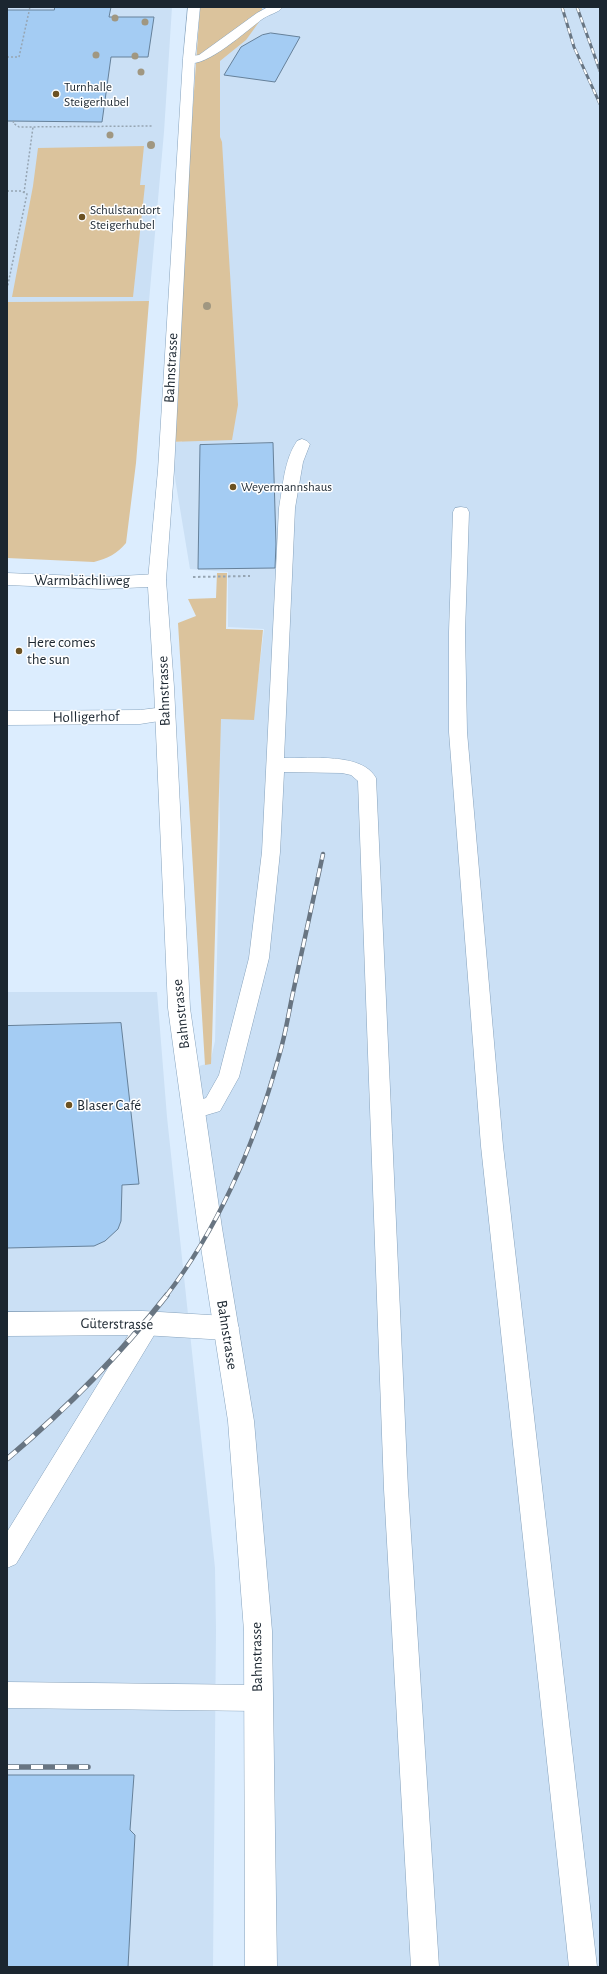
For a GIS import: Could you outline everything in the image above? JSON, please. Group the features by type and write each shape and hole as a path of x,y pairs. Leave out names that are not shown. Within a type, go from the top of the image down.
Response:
{"street":[{"name":"Bahnstrasse","path":"194,7 189,59 166,462 157,580 163,669 179,1008 193,1110 241,1421 258,1631 261,1967"},
{"name":"Warmbächliweg","path":"7,579 103,583 157,580"},
{"name":"Holligerhof","path":"7,718 140,717 165,714"},
{"name":"Güterstrasse","path":"7,1324 148,1324 226,1328"}],"lane":[{"path":"189,59 202,58 261,15 277,7"},
{"path":"193,1110 213,1105 229,1077 259,958 271,852 287,508 295,462 302,444"},
{"path":"461,512 457,632 458,732 492,1146 583,1967"},
{"path":"275,766 342,766 356,769 367,778 396,1489 425,1967"},
{"path":"7,1555 148,1324"},
{"path":"7,1695 258,1698"}],"path":[{"path":"7,57 19,57 30,7"},
{"path":"14,120 13,123 19,127 160,126"},
{"path":"24,193 33,127"},
{"path":"7,191 21,191 27,194 7,289"},
{"path":"200,576 230,576"}],"shaded area":[{"name":"Schulstandort Steigerhubel","path":"7,7 172,7 164,132 149,301 7,302"},
{"path":"200,7 262,7 262,10 248,19 259,22 246,40 220,61 220,137 222,142 238,405 232,440 169,442"},
{"path":"210,7 600,7 600,1967 261,1967 258,1631 188,1069 210,1063 215,1041 220,827 218,718 253,719 264,629 228,627 228,572 190,569 169,442 182,442"},
{"path":"144,146 140,185 145,185 133,297 12,297 33,186 38,148"},
{"path":"149,301 136,463 126,543 112,555 94,562 7,558 7,302"},
{"path":"217,573 227,573 226,629 263,630 254,720 221,719 211,1064 205,1065 178,623 196,616 188,599 216,598"},
{"path":"7,992 157,992 167,1117 215,1568 216,1630 213,1967 7,1967"}],"building":[{"path":"55,7 111,7 109,17 154,17 148,57 111,57 102,122 7,121 7,10 54,10"},
{"path":"271,33 300,37 275,82 224,75 241,47 262,35"},
{"path":"273,443 276,544 275,568 198,569 200,445"},
{"name":"Blaser Café","path":"121,1023 139,1184 122,1185 121,1221 118,1229 105,1241 94,1246 7,1248 7,1026"},
{"path":"7,1775 134,1775 130,1830 135,1835 128,1967 7,1967"}],"railway":[{"path":"562,7 574,47 600,104"},
{"path":"577,7 600,71"},
{"path":"166,1296 203,1241 219,1211 234,1181 259,1119 270,1088 284,1039 323,854"},
{"path":"7,1459 50,1421 111,1361 167,1295"},
{"path":"7,1767 88,1767"}],"place":[{"name":"Turnhalle Steigerhubel","path":"56,94"},
{"name":"Schulstandort Steigerhubel","path":"82,217"},
{"name":"Weyermannshaus","path":"233,487"},
{"name":"Here comes the sun","path":"19,651"},
{"name":"Blaser Café","path":"69,1105"}]}
